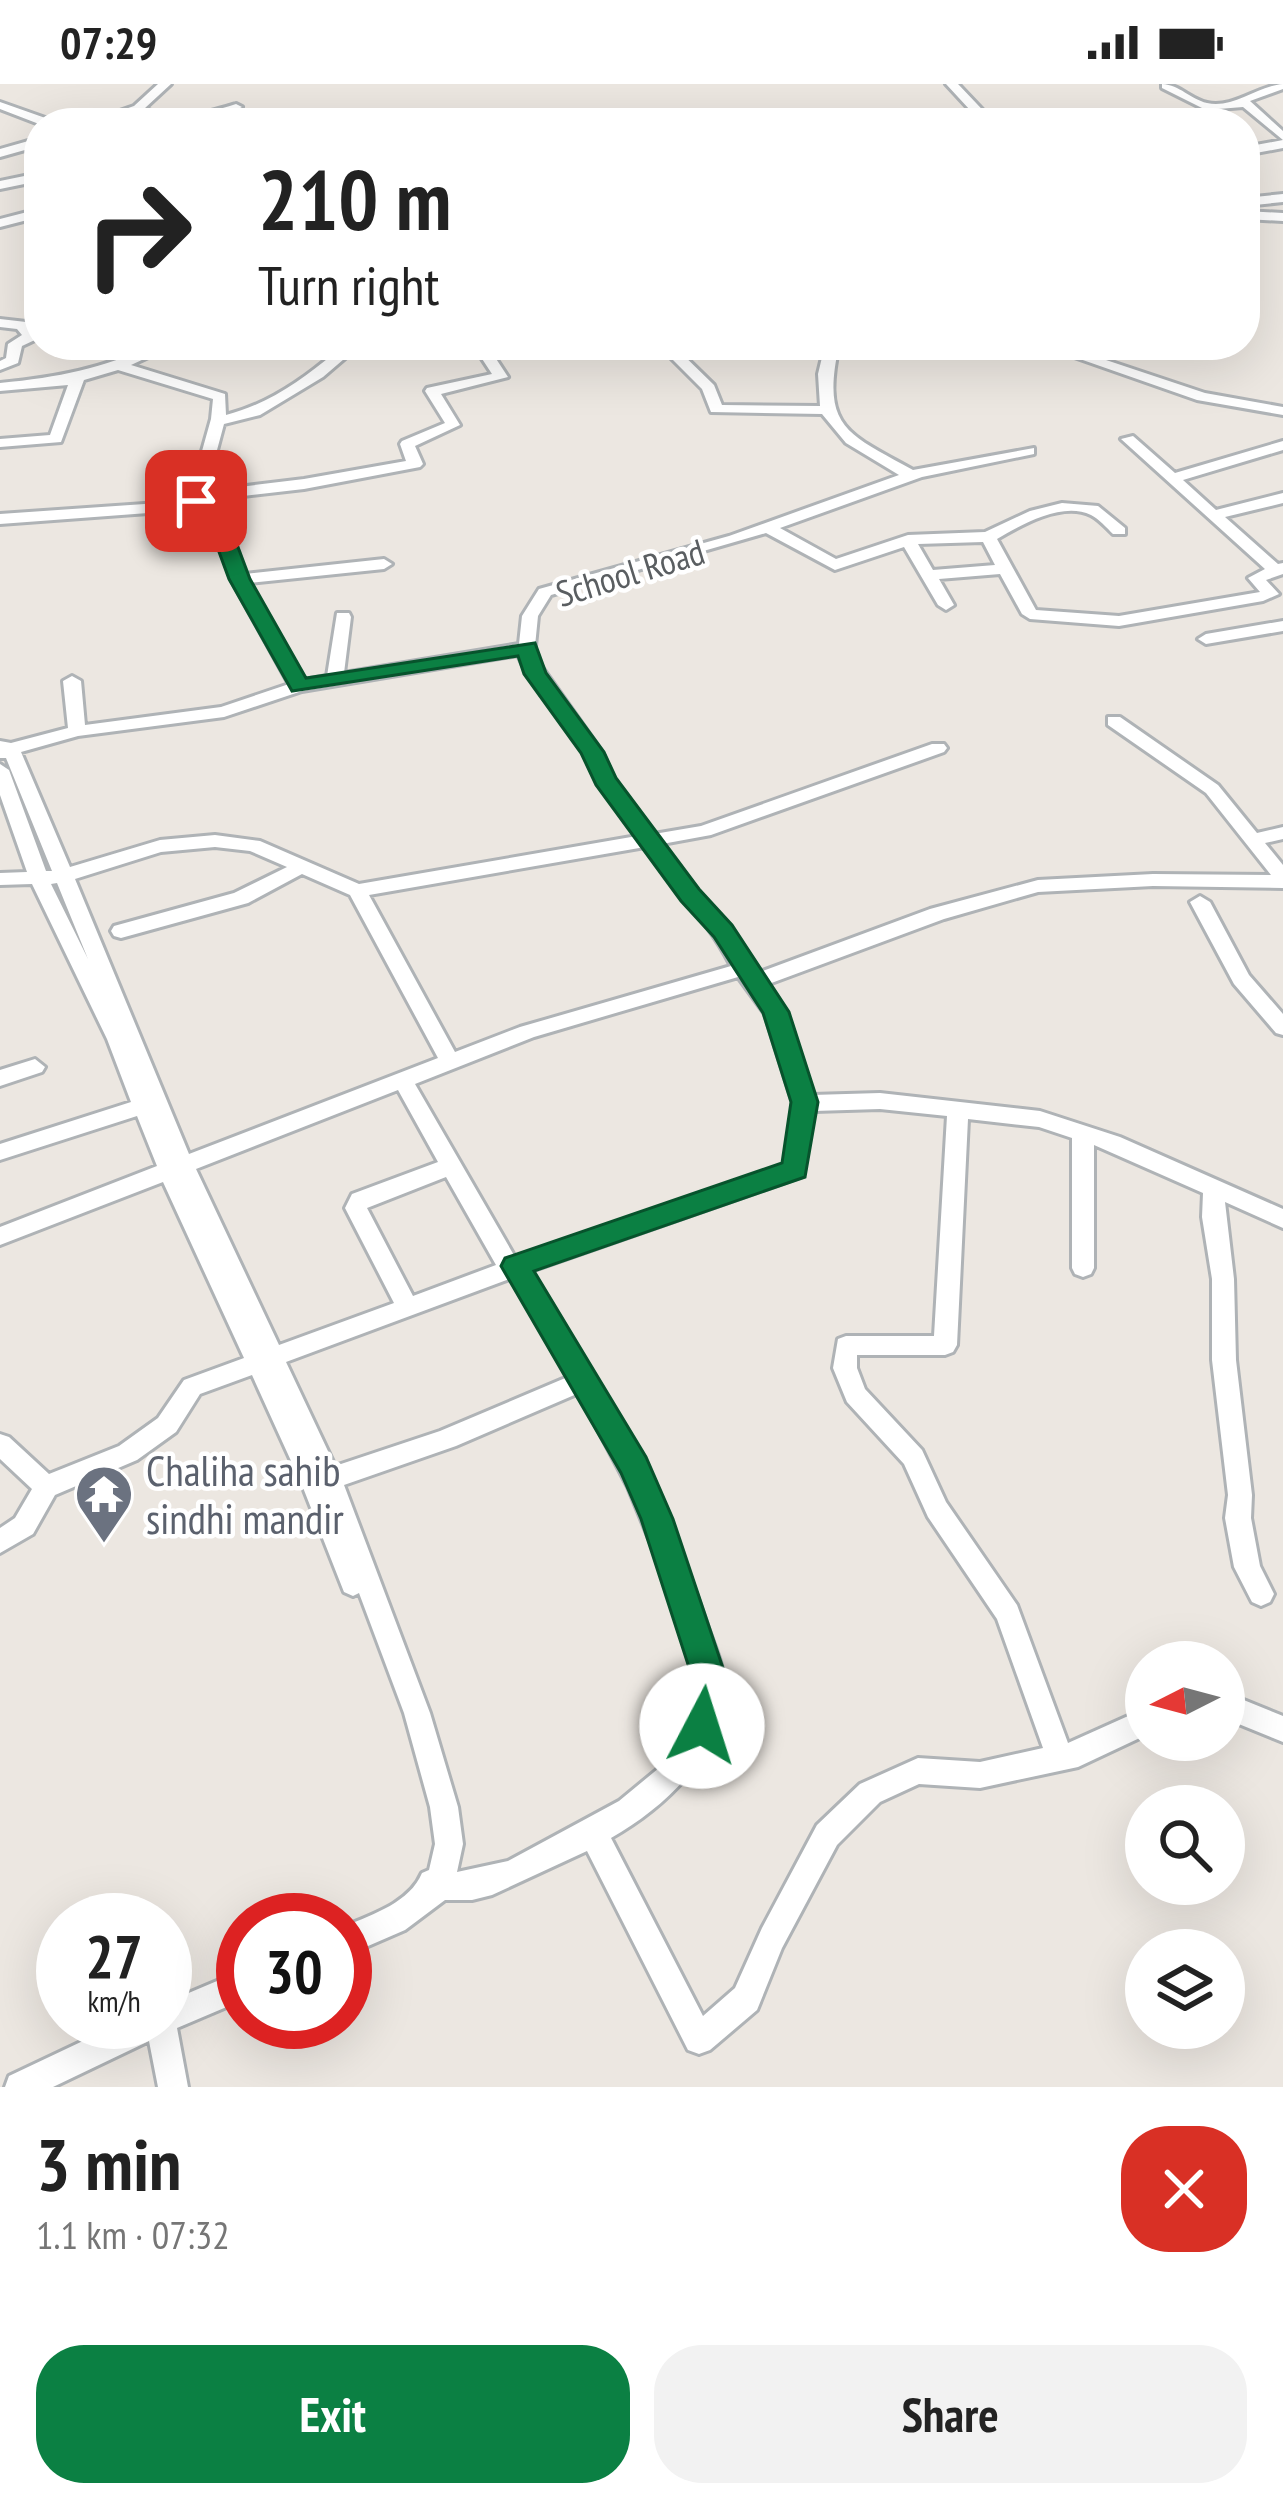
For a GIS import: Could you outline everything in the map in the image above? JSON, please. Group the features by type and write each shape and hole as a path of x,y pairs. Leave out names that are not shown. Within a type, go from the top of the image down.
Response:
{"street":[{"path":"132,108 165,84"},
{"path":"952,84 975,108"},
{"path":"965,84 987,108"},
{"path":"1166,86 1210,108 1244,103"},
{"path":"1244,103 1246,95 1270,86"},
{"path":"1244,103 1249,108"},
{"path":"1260,119 1283,143"},
{"path":"0,366 13,360 15,344 24,340"},
{"path":"0,387 78,378 132,360"},
{"path":"218,421 255,412 334,360"},
{"path":"0,519 197,499 415,464 407,444 453,425 432,391 501,376 490,360"},
{"path":"680,360 709,388 716,410 825,410"},
{"path":"830,360 825,410 854,444 911,475"},
{"path":"1092,360 1202,397 1283,411"},
{"path":"118,366 220,397 197,499"},
{"path":"0,443 56,439 78,378"},
{"path":"1128,439 1279,569 1256,578 1277,598"},
{"path":"1172,478 1283,445"},
{"path":"768,528 911,475 1029,451"},
{"path":"1213,515 1283,498"},
{"path":"197,499 213,507 239,579 299,686"},
{"path":"768,528 836,566 908,540 988,537 1026,515 1082,508 1094,509 1119,531"},
{"name":"School Road","path":"527,648 530,616 545,592 626,573 768,528"},
{"path":"988,537 1030,614 1099,623 1277,598"},
{"path":"908,540 946,605"},
{"path":"239,579 385,564"},
{"path":"928,575 1004,569"},
{"path":"335,680 343,617"},
{"path":"1206,639 1283,626"},
{"path":"0,1542 24,1526 46,1486 128,1453 166,1425 192,1387 265,1359 408,1308 513,1268 795,1170 804,1102 776,1012 748,976 723,931 649,838 554,702 526,656 527,648 299,686 224,712 77,731 2,754 143,1106 177,1170 265,1359 321,1482 417,1713 444,1807 449,1844 434,1888"},
{"path":"72,681 77,731"},
{"path":"1114,721 1201,780 1256,839 1283,880"},
{"path":"0,879 49,876 160,846 214,841 253,845 357,891 704,831 938,748"},
{"path":"1256,839 1283,833"},
{"path":"121,931 236,898 290,877 302,866"},
{"path":"49,876 130,1028 177,1170"},
{"path":"0,1236 527,1032 748,976 937,914 1038,886 1283,880"},
{"path":"357,891 451,1064"},
{"path":"1200,902 1241,979 1283,1028"},
{"path":"0,1078 35,1067"},
{"path":"372,1929 394,1920 434,1888 498,1878 593,1833 665,1785 702,1726 712,1686 657,1519 634,1467 404,1083"},
{"path":"804,1102 880,1101 1040,1119 1283,1219"},
{"path":"0,1153 143,1106"},
{"path":"958,1110 945,1345 846,1346 845,1368 855,1395 913,1456 937,1509 1008,1613 1060,1758"},
{"path":"1083,1133 1083,1268"},
{"path":"408,1308 356,1208 360,1200 451,1166"},
{"path":"1214,1188 1223,1279 1224,1360 1240,1495 1238,1518 1247,1567 1261,1594"},
{"path":"321,1482 447,1438 585,1380"},
{"path":"0,1444 46,1486"},
{"path":"1245,1714 1283,1729"},
{"path":"593,1833 699,2039 746,2000 772,1938 827,1835 870,1793 918,1771 980,1774 1060,1758 1125,1730"},
{"path":"20,2087 51,2079 107,2049"},
{"path":"166,2049 173,2087"}],"place":[{"name":"Chaliha sahib sindhi mandir","path":"104,1545"}],"route":[{"path":"196,501 213,507 239,579 299,686 527,648 536,674 592,752 605,780 690,895 723,931 743,969 776,1012 804,1102 795,1170 516,1266 634,1467 657,1519 712,1686 702,1726"}]}
